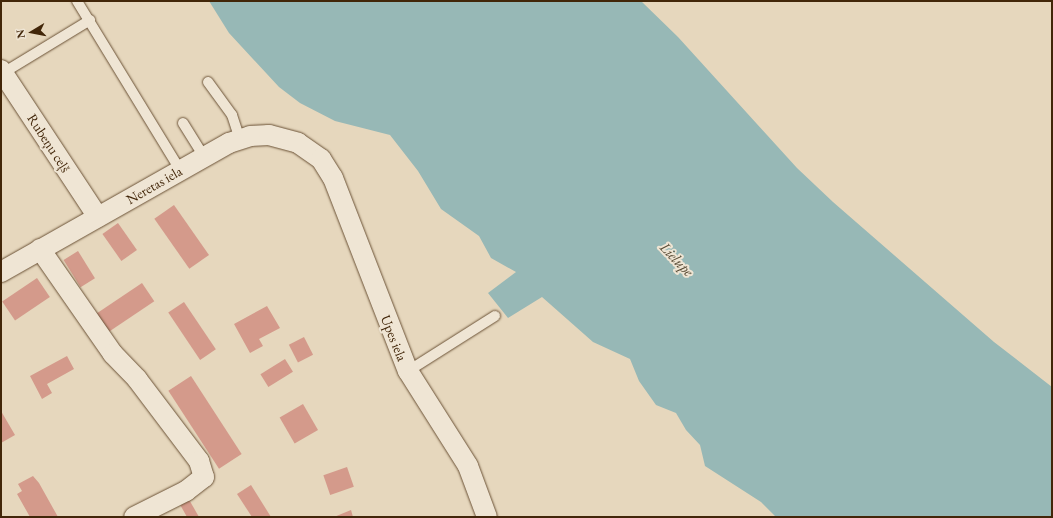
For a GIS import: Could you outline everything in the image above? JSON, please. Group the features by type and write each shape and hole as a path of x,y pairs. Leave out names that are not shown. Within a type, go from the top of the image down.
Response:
{"street":[{"name":"Rubeņu ceļš","path":"2,72 98,217"},
{"name":"Neretas iela","path":"1,272 204,156 240,139 259,135 279,136 314,153"},
{"name":"Upes iela","path":"314,153 328,168 339,190 361,257 408,371 468,466 487,517"},
{"path":"40,250 113,354 137,379 198,461 204,477 186,491 134,517"}],"lane":[{"path":"77,1 90,20 180,170"},
{"path":"2,72 90,20"},
{"path":"208,82 232,115 240,139"},
{"path":"183,124 204,156"},
{"path":"408,371 495,316"}],"water":[{"name":"Lielupe","path":"209,1 641,1 678,37 797,168 833,202 994,342 1052,387 1052,517 776,517 761,502 705,466 700,445 686,430 676,413 656,405 639,381 630,359 593,342 542,297 508,318 488,293 516,272 491,258 479,236 441,209 418,171 390,135 335,121 300,103 279,87 229,33"}],"building":[{"path":"174,205 209,255 189,269 154,219"},
{"path":"118,223 137,250 121,261 102,234"},
{"path":"78,251 95,278 81,287 64,260"},
{"path":"37,278 50,297 15,321 2,301"},
{"path":"142,283 154,301 107,333 95,315"},
{"path":"184,302 216,349 200,360 168,313"},
{"path":"267,306 280,328 259,339 263,346 250,353 234,324"},
{"path":"304,337 313,355 298,363 289,345"},
{"path":"67,356 74,369 47,384 52,393 42,399 30,376"},
{"path":"285,359 293,372 268,387 260,374"},
{"path":"191,376 242,454 219,469 168,391"},
{"path":"303,404 318,430 295,443 280,418"},
{"path":"1,411 15,435 1,443"},
{"path":"347,467 354,487 330,495 323,475"},
{"path":"33,476 39,483 58,517 30,517 17,494 22,491 18,484"},
{"path":"251,485 271,517 252,517 237,494"},
{"path":"187,496 199,517 187,517 178,501"},
{"path":"351,510 353,517 334,517"}]}
